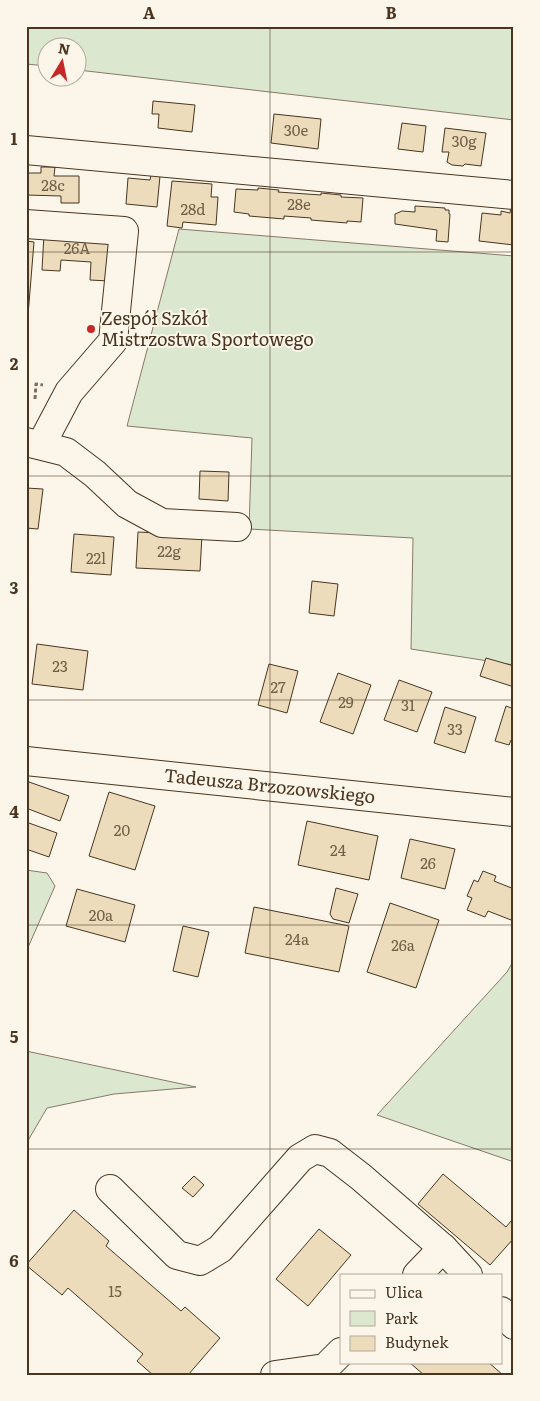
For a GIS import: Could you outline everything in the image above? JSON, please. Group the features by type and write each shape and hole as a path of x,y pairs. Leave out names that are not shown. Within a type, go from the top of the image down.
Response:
{"street":[{"path":"26,150 514,195"},
{"path":"26,224 124,231 113,342 69,392 34,444 66,452 95,474 127,504 162,523 237,527"},
{"name":"Tadeusza Brzozowskiego","path":"26,761 514,812"},
{"path":"110,1189 177,1255 200,1261 220,1249 300,1158 315,1149 330,1153 361,1177 444,1248 467,1274"},
{"path":"418,1274 444,1248"},
{"path":"502,1312 514,1325"},
{"path":"275,1375 325,1368 340,1353"}],"green space":[{"path":"26,26 514,26 514,120 88,71 88,38 38,38 38,65 26,64"},
{"path":"179,229 514,256 514,665 411,649 413,538 249,529 252,438 127,426"},
{"path":"26,870 47,873 55,886 26,952"},
{"path":"514,960 514,1162 377,1115 507,972"},
{"path":"26,1051 196,1087 114,1094 47,1108 26,1144"}],"building":[{"path":"153,101 195,105 192,132 158,128 159,114 152,114"},
{"path":"274,114 321,119 318,149 271,143"},
{"path":"402,123 426,126 423,152 398,149"},
{"path":"445,128 486,133 481,166 452,165 447,162 449,152 442,152"},
{"path":"41,167 55,167 54,176 79,176 79,203 61,203 61,196 26,195 26,173 41,173"},
{"path":"151,175 160,176 157,207 126,204 128,178 150,180"},
{"path":"172,181 212,184 211,197 218,197 216,225 183,222 182,228 167,226"},
{"path":"258,188 279,190 278,192 321,195 321,193 341,195 341,197 363,198 361,222 347,221 347,223 284,216 284,219 249,216 249,214 234,212 236,189 258,190"},
{"path":"511,205 514,205 514,245 479,241 482,213 501,215 501,211 510,213"},
{"path":"415,206 445,208 445,210 449,210 448,242 436,241 437,230 395,224 395,214 402,211 415,212"},
{"path":"44,234 112,238 109,281 90,280 91,262 61,260 60,271 42,270"},
{"path":"26,241 34,242 26,340"},
{"path":"200,471 229,472 228,501 199,499"},
{"path":"26,488 43,489 38,529 26,528"},
{"path":"138,532 202,535 200,571 136,568"},
{"path":"74,534 114,537 111,575 71,572"},
{"path":"312,581 338,584 334,616 309,613"},
{"path":"37,644 88,651 83,690 32,684"},
{"path":"486,658 514,666 514,687 480,676"},
{"path":"269,664 298,671 287,713 258,705"},
{"path":"338,673 371,685 353,734 320,722"},
{"path":"399,680 432,692 417,732 384,720"},
{"path":"506,706 514,709 514,741 511,740 509,745 495,741"},
{"path":"445,707 476,717 465,753 434,743"},
{"path":"29,782 69,796 60,821 26,808 26,790"},
{"path":"109,792 155,806 135,870 89,856"},
{"path":"307,821 378,836 369,880 298,865"},
{"path":"26,822 57,833 49,857 26,849"},
{"path":"410,839 455,849 445,889 401,878"},
{"path":"483,871 496,876 494,881 514,889 514,914 511,920 488,911 485,917 467,910 472,898 467,896 474,880 478,882"},
{"path":"336,888 358,894 349,923 333,919 330,914"},
{"path":"77,889 135,905 125,942 66,926"},
{"path":"390,903 439,920 416,988 367,972"},
{"path":"254,907 349,926 339,972 245,953"},
{"path":"183,926 209,932 198,977 173,971"},
{"path":"443,1174 506,1227 511,1221 514,1223 514,1238 490,1265 418,1204"},
{"path":"194,1176 204,1185 193,1197 182,1188"},
{"path":"74,1210 109,1241 106,1246 181,1311 185,1307 220,1338 188,1375 153,1375 137,1361 143,1354 68,1288 62,1295 26,1265"},
{"path":"319,1229 351,1255 308,1306 276,1279"},
{"path":"411,1364 490,1364 503,1375 424,1375"}],"place":[{"name":"Zespół Szkół Mistrzostwa Sportowego","path":"91,329"}]}
